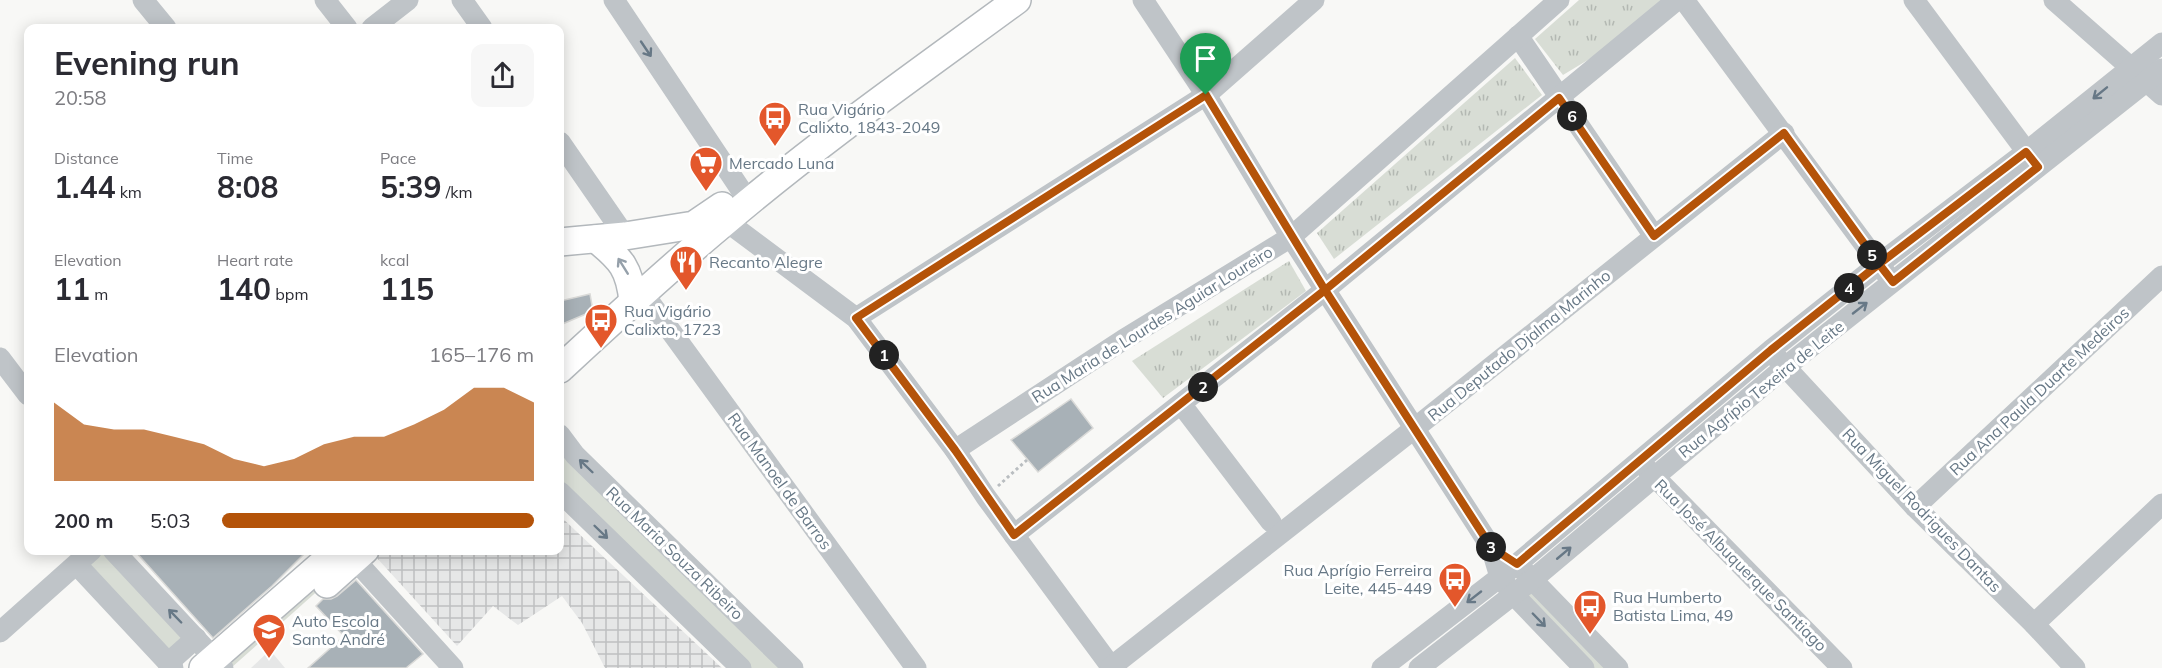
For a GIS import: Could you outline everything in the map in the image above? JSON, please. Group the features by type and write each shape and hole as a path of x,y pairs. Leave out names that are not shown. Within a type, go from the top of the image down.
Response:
{"main road":[{"path":"564,242 625,237 694,225 886,76 991,0"},
{"path":"564,365 726,221 814,151 1017,0"},
{"path":"596,239 616,255 625,266 638,298"},
{"path":"218,666 352,555"}],"street":[{"path":"143,0 163,24"},
{"path":"325,0 344,24"},
{"path":"377,24 408,0"},
{"path":"462,0 479,24"},
{"path":"614,0 741,190"},
{"path":"1143,0 1206,95 1291,237 1491,547 1500,577 1513,594 1584,668"},
{"path":"856,318 1206,95 1314,0"},
{"name":"Rua Maria de Lourdes Aguiar Loureiro","path":"955,450 1123,340 1291,237 1559,0"},
{"path":"1014,535 1325,290 1677,0"},
{"path":"1684,0 1893,282"},
{"path":"1914,0 2032,160"},
{"path":"2054,0 2150,78"},
{"path":"1518,36 1654,236"},
{"name":"Rua Agrípio Texeira de Leite","path":"1382,668 1517,564 1771,350 1879,264 2150,78 2162,43"},
{"name":"Rua Deputado Djalma Marinho","path":"1112,667 1784,133"},
{"path":"564,148 625,237"},
{"name":"Rua Agrípio Texeira de Leite","path":"1419,668 1532,580 1785,368 1893,282 2032,160"},
{"path":"726,221 856,318 1112,667"},
{"name":"Rua Ana Paula Duarte Medeiros","path":"1915,507 2162,276"},
{"name":"Rua Manoel de Barros","path":"638,298 916,668"},
{"name":"Rua Miguel Rodrigues Dantas","path":"1771,350 1785,368 1915,507 2034,624 2075,668"},
{"path":"0,358 24,390"},
{"path":"1181,404 1271,522"},
{"name":"Rua Maria Souza Ribeiro","path":"564,440 575,455 793,668"},
{"name":"Rua José Albuquerque Santiago","path":"1639,461 1842,668"},
{"path":"564,496 741,668"},
{"path":"2034,624 2162,504"},
{"path":"1491,547 1517,564 1618,668"},
{"path":"0,632 87,555"},
{"path":"118,555 196,638 218,666"},
{"path":"354,555 453,668"},
{"path":"76,565 171,665 196,638"}],"path":[{"path":"986,497 1027,460"}],"shaded area":[{"path":"564,520 722,668 605,668 582,623 562,596 518,625 493,606 457,646 376,557 378,555 564,555"},
{"name":"Auto Escola Santo André","path":"270,650 285,668 251,668"}],"green space":[{"path":"1579,0 1668,0 1611,46 1563,75 1535,39"},
{"path":"1515,58 1542,95 1334,259 1317,233"},
{"path":"1289,261 1306,291 1163,398 1132,361"},
{"path":"564,448 784,668 751,668 564,485"},
{"path":"94,555 113,555 189,637 169,656 84,564"},
{"path":"349,563 231,668 225,655"},
{"path":"1533,586 1612,668 1590,668 1521,596"}],"building":[{"path":"590,294 593,311 564,323 564,300"},
{"path":"1071,399 1093,428 1038,472 1011,440"},
{"path":"138,555 303,555 272,586 213,638"},
{"path":"356,580 423,654 406,668 308,668 344,636 316,606 323,599 337,596"}],"place":[{"name":"Rua Vigário Calixto, 1843-2049","path":"775,147"},
{"name":"Mercado Luna","path":"706,192"},
{"name":"Recanto Alegre","path":"686,291"},
{"name":"Rua Vigário Calixto, 1723","path":"601,349"},
{"name":"Rua Aprígio Ferreira Leite, 445-449","path":"1455,608"},
{"name":"Rua Humberto Batista Lima, 49","path":"1590,635"},
{"name":"Auto Escola Santo André","path":"269,659"}],"route":[{"path":"1206,95 856,318 955,450 1014,535 1325,290 1491,547 1517,564 1771,350 1879,264 2026,152 2038,167 1893,282 1879,264 1784,133 1654,236 1559,98 1325,290 1206,95"}]}
